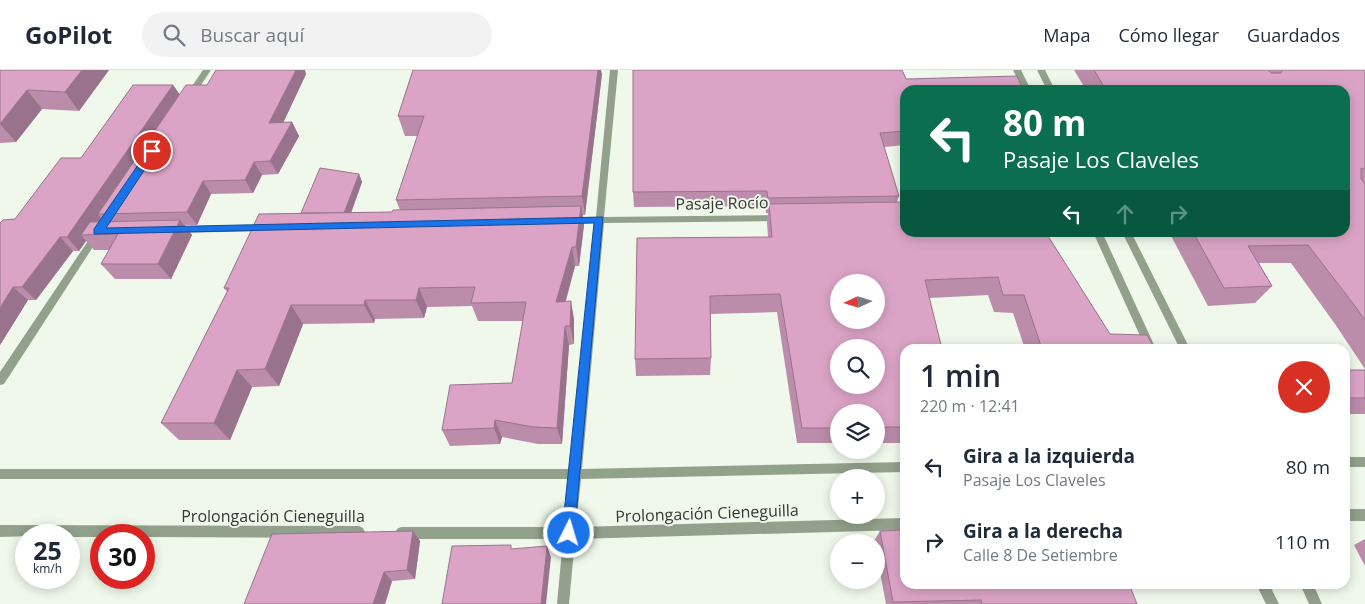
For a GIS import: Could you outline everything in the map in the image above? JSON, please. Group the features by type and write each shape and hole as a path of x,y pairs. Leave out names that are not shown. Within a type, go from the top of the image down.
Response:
{"street":[{"path":"185,102 207,70"},
{"path":"563,604 614,70"},
{"path":"1017,70 1024,85"},
{"path":"1041,70 1048,85"},
{"name":"Pasaje Rocío","path":"560,220 787,218"},
{"path":"167,230 275,228"},
{"path":"0,381 103,229"},
{"path":"1099,237 1149,344"},
{"path":"1129,237 1182,344"},
{"path":"1350,462 1365,462"},
{"path":"0,474 574,474 900,467"},
{"path":"1350,515 1365,515"},
{"name":"Prolongación Cieneguilla","path":"389,533 569,533 900,524"},
{"name":"Prolongación Cieneguilla","path":"0,531 369,532"},
{"path":"1264,589 1272,604"},
{"path":"1308,589 1316,604"}],"building":[{"path":"0,70 82,70 65,92 27,90 0,124"},
{"path":"216,70 296,70 269,123 292,122 270,161 254,162 245,180 203,181 187,212 98,214 186,85 207,85"},
{"path":"413,70 598,70 582,196 396,200 424,116 398,116"},
{"path":"633,70 902,70 906,79 1017,76 1021,85 900,85 900,131 880,133 899,196 768,198 767,191 633,192"},
{"path":"1094,70 1268,70 1271,73 1281,73 1282,70 1365,70 1365,169 1361,168 1361,179 1365,184 1365,320 1308,245 1248,246 1272,286 1224,288 1196,237 1350,237 1350,85 1103,85"},
{"path":"133,85 173,85 67,237 60,237 22,287 13,287 0,308 0,223 3,220 15,219 61,158 81,158"},
{"path":"320,168 359,174 344,213 301,213"},
{"path":"900,202 900,237 1049,237 1110,334 1147,335 1152,344 1040,344 1024,295 1003,295 998,277 925,280 941,344 900,344 900,427 885,427 885,404 830,404 830,428 802,428 780,294 710,296 711,358 635,359 637,238 772,237 769,204"},
{"path":"581,206 576,247 572,247 556,302 571,301 570,326 565,326 557,428 533,427 495,420 494,428 442,430 450,385 512,383 526,302 471,303 475,287 419,288 416,300 365,300 364,305 291,305 265,369 237,370 214,423 161,423 229,288 224,288 259,214"},
{"path":"180,220 158,264 101,264 118,234 81,235 90,222"},
{"path":"1350,370 1365,370 1365,398 1350,398"},
{"path":"900,530 900,589 1131,589 1137,604 982,604 981,600 893,602 885,558 885,534 881,534 880,531"},
{"path":"413,531 407,570 384,572 373,604 244,604 272,534"},
{"path":"511,545 511,549 547,546 541,604 442,604 452,546"}],"route":[{"path":"152,151 98,232 600,220 569,533"}]}
